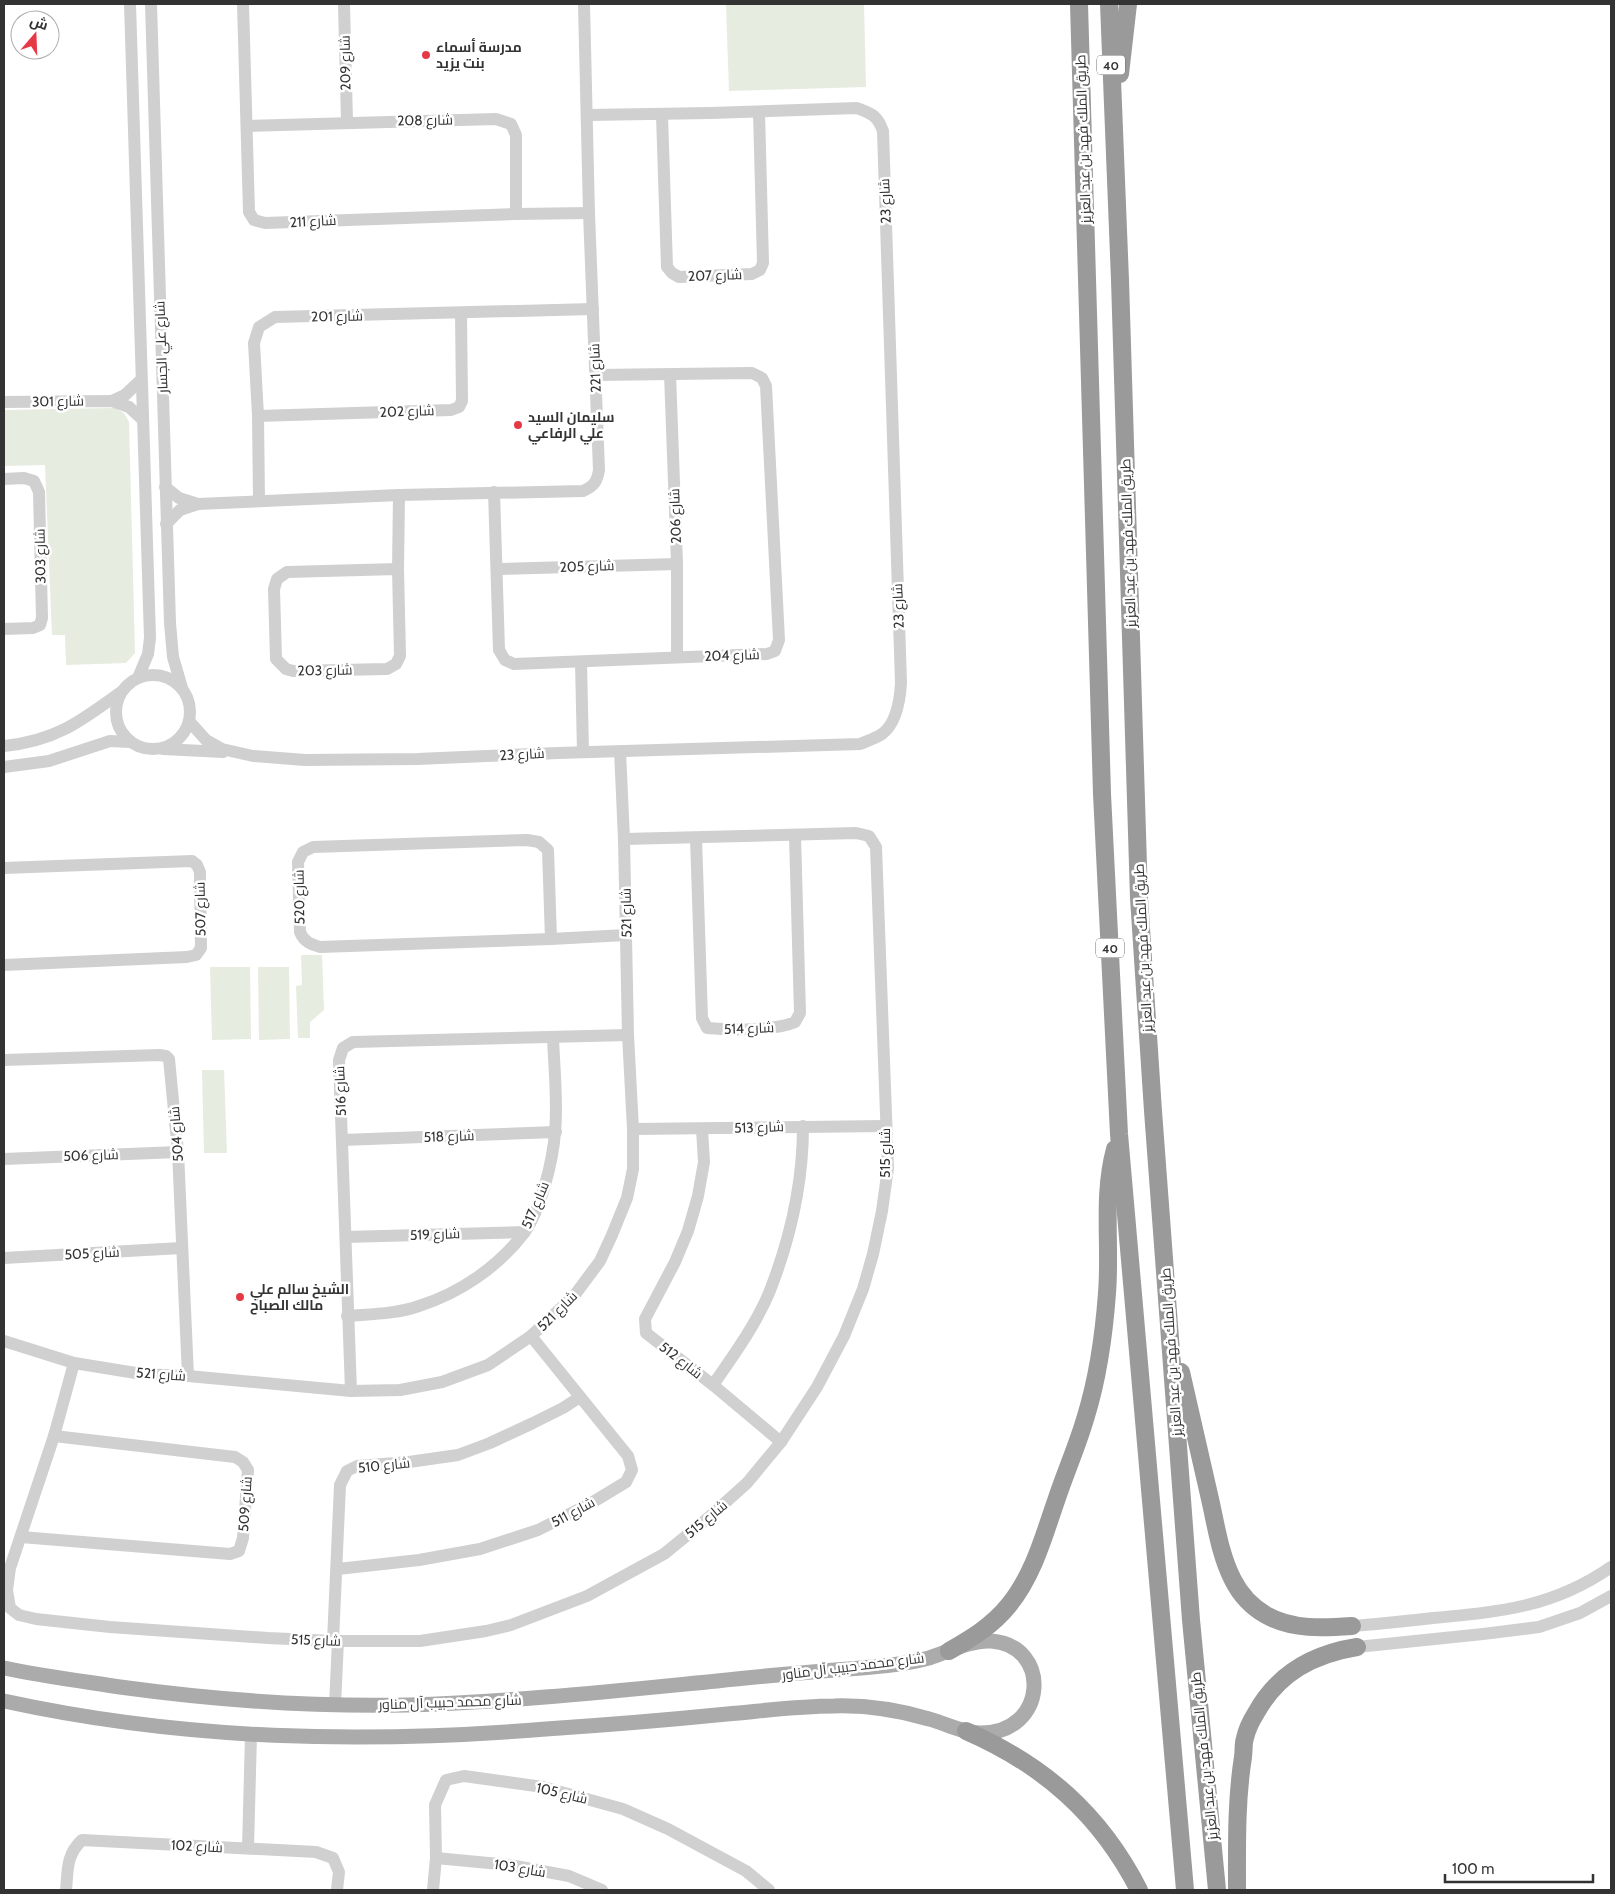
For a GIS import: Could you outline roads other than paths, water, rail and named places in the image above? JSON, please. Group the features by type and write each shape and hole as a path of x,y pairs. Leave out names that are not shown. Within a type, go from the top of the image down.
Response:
{"highway":[{"name":"طريق الملك فهد بن عبد العزيز","path":"1079,4 1102,794 1119,1134 1185,1890"},
{"name":"طريق الملك فهد بن عبد العزيز","path":"1108,4 1114,126 1139,898 1190,1610 1217,1890"},
{"path":"1114,126 1128,4"},
{"path":"949,1651 984,1631 1003,1612 1019,1591 1037,1555 1081,1434 1095,1379 1104,1321 1108,1270 1108,1186 1119,1134"},
{"path":"1168,1314 1220,1544 1236,1585 1258,1610 1283,1622 1320,1628 1352,1626"},
{"path":"1237,1890 1240,1778 1245,1738 1249,1725 1263,1700 1292,1670 1320,1656 1357,1647"},
{"path":"966,1731 1017,1757 1049,1780 1077,1804 1114,1847 1139,1890"}],"main road":[{"name":"شارع محمد حبيب آل مناور","path":"4,1668 51,1677 168,1694 266,1702 402,1705 526,1699 855,1668 916,1661 980,1642 993,1641 1005,1644 1024,1657 1034,1678 1032,1701 1019,1720 1013,1725 996,1731 976,1733 905,1712 845,1706 805,1707 546,1729 427,1736 355,1738 251,1735 162,1728 100,1720 4,1701"}],"street":[{"name":"شارع علي الجسار","path":"130,4 150,638 148,654 138,678"},
{"name":"شارع علي الجسار","path":"151,4 170,640 182,688"},
{"name":"شارع 211","path":"244,4 249,212 254,220 266,223 589,213"},
{"name":"شارع 209","path":"344,4 347,122"},
{"name":"شارع 221","path":"166,524 180,510 198,504 399,494 583,490 592,486 597,481 599,470 589,213 584,4"},
{"name":"شارع 23","path":"160,749 236,753 270,758 305,760 417,759 860,744 883,734 897,711 901,683 883,132 879,120 857,108 662,115 588,115"},
{"name":"شارع 207","path":"662,115 667,267 672,273 679,276 752,274 760,270 763,263 759,112"},
{"name":"شارع 208","path":"248,126 496,119 511,124 516,135 516,214"},
{"path":"137,256 147,259 158,256"},
{"path":"139,304 149,299 160,303"},
{"name":"شارع 201","path":"259,501 258,416 254,344 259,327 274,317 593,309"},
{"name":"شارع 202","path":"258,416 451,410 459,407 462,401 461,312"},
{"name":"شارع 204","path":"494,492 499,650 505,660 514,664 581,662 767,654 776,651 779,640 766,386 762,378 752,373 595,375"},
{"name":"شارع 206","path":"670,374 677,564 677,657"},
{"path":"112,401 131,391 141,380"},
{"name":"شارع 301","path":"4,402 112,401 129,407 142,419"},
{"name":"شارع 303","path":"4,479 24,478 34,481 39,492 42,618 40,625 33,628 4,629"},
{"name":"شارع 221","path":"165,488 179,498 198,504"},
{"name":"شارع 203","path":"398,569 287,572 277,579 274,589 276,659 286,669 293,672 387,669 396,664 400,656 399,494"},
{"name":"شارع 205","path":"497,569 677,564"},
{"path":"581,662 583,752"},
{"path":"4,746 34,742 59,733 78,723 121,692 128,684 138,678 150,675 173,680 182,688 190,706 189,721 185,731 179,739 160,749 144,748 130,742 110,741 49,761 4,768"},
{"path":"121,692 116,708 117,724 122,734 130,742"},
{"name":"شارع 23","path":"189,721 206,740 222,749 236,753"},
{"name":"شارع 521","path":"4,1342 74,1364 142,1374 188,1376 351,1391 400,1390 442,1382 488,1365 531,1336 574,1296 600,1261 626,1198 633,1169 620,751"},
{"name":"شارع 515","path":"74,1364 54,1436 10,1568 8,1597 10,1608 14,1612 26,1617 110,1627 336,1641 420,1641 486,1631 519,1622 587,1596 664,1554 747,1483 781,1442 826,1370 844,1336 863,1289 882,1211 888,1168 876,847 869,836 856,833 624,839"},
{"name":"شارع 514","path":"696,838 702,1018 707,1028 720,1029 785,1026 795,1022 800,1013 795,836"},
{"name":"شارع 520","path":"551,939 548,850 539,842 527,840 313,847 303,852 298,862 300,932 302,938 312,945 320,947 551,939 626,935"},
{"name":"شارع 507","path":"4,868 192,861 197,865 200,872 201,948 196,954 187,957 4,965"},
{"name":"شارع 516","path":"351,1391 339,1060 343,1048 353,1042 628,1035"},
{"name":"شارع 517","path":"348,1316 384,1313 418,1307 448,1295 474,1280 500,1260 525,1232 539,1202 550,1167 556,1132 553,1036"},
{"name":"شارع 504","path":"4,1060 159,1055 166,1056 170,1062 178,1152 188,1376"},
{"name":"شارع 512","path":"702,1129 704,1162 698,1196 688,1231 675,1262 645,1318 644,1327 646,1333 713,1385 743,1342 771,1286 788,1237 799,1190 803,1153 803,1126"},
{"name":"شارع 513","path":"633,1129 885,1126"},
{"name":"شارع 518","path":"342,1140 556,1132"},
{"name":"شارع 506","path":"4,1159 178,1152"},
{"name":"شارع 519","path":"346,1237 525,1232"},
{"name":"شارع 505","path":"4,1258 181,1248"},
{"name":"شارع 511","path":"338,1569 419,1560 480,1549 538,1530 593,1502 626,1482 632,1470 628,1456 531,1336"},
{"path":"713,1385 781,1442"},
{"name":"شارع 510","path":"335,1705 340,1485 347,1470 357,1466 409,1462 458,1455 534,1423 564,1408 580,1397"},
{"name":"شارع 509","path":"21,1537 230,1554 239,1550 243,1538 248,1470 243,1462 236,1457 54,1436"},
{"path":"1352,1626 1500,1612 1563,1594 1592,1580 1611,1568"},
{"path":"1352,1626 1360,1633 1357,1647 1483,1634 1538,1626 1580,1613 1611,1596"},
{"path":"1480,1614 1483,1634"},
{"path":"248,1848 251,1735"},
{"name":"شارع 105","path":"433,1890 436,1858 435,1805 446,1780 464,1776 543,1787 623,1809 668,1829 746,1871 769,1890"},
{"name":"شارع 102","path":"66,1890 68,1861 73,1848 82,1840 316,1852 333,1858 339,1872 337,1890"},
{"name":"شارع 103","path":"436,1858 510,1865 544,1871 569,1876 602,1890"}],"place":[{"name":"مدرسة أسماء بنت يزيد","path":"426,55"},
{"name":"سليمان السيد علي الرفاعي","path":"518,425"},
{"name":"الشيخ سالم علي مالك الصباح","path":"240,1297"}]}
